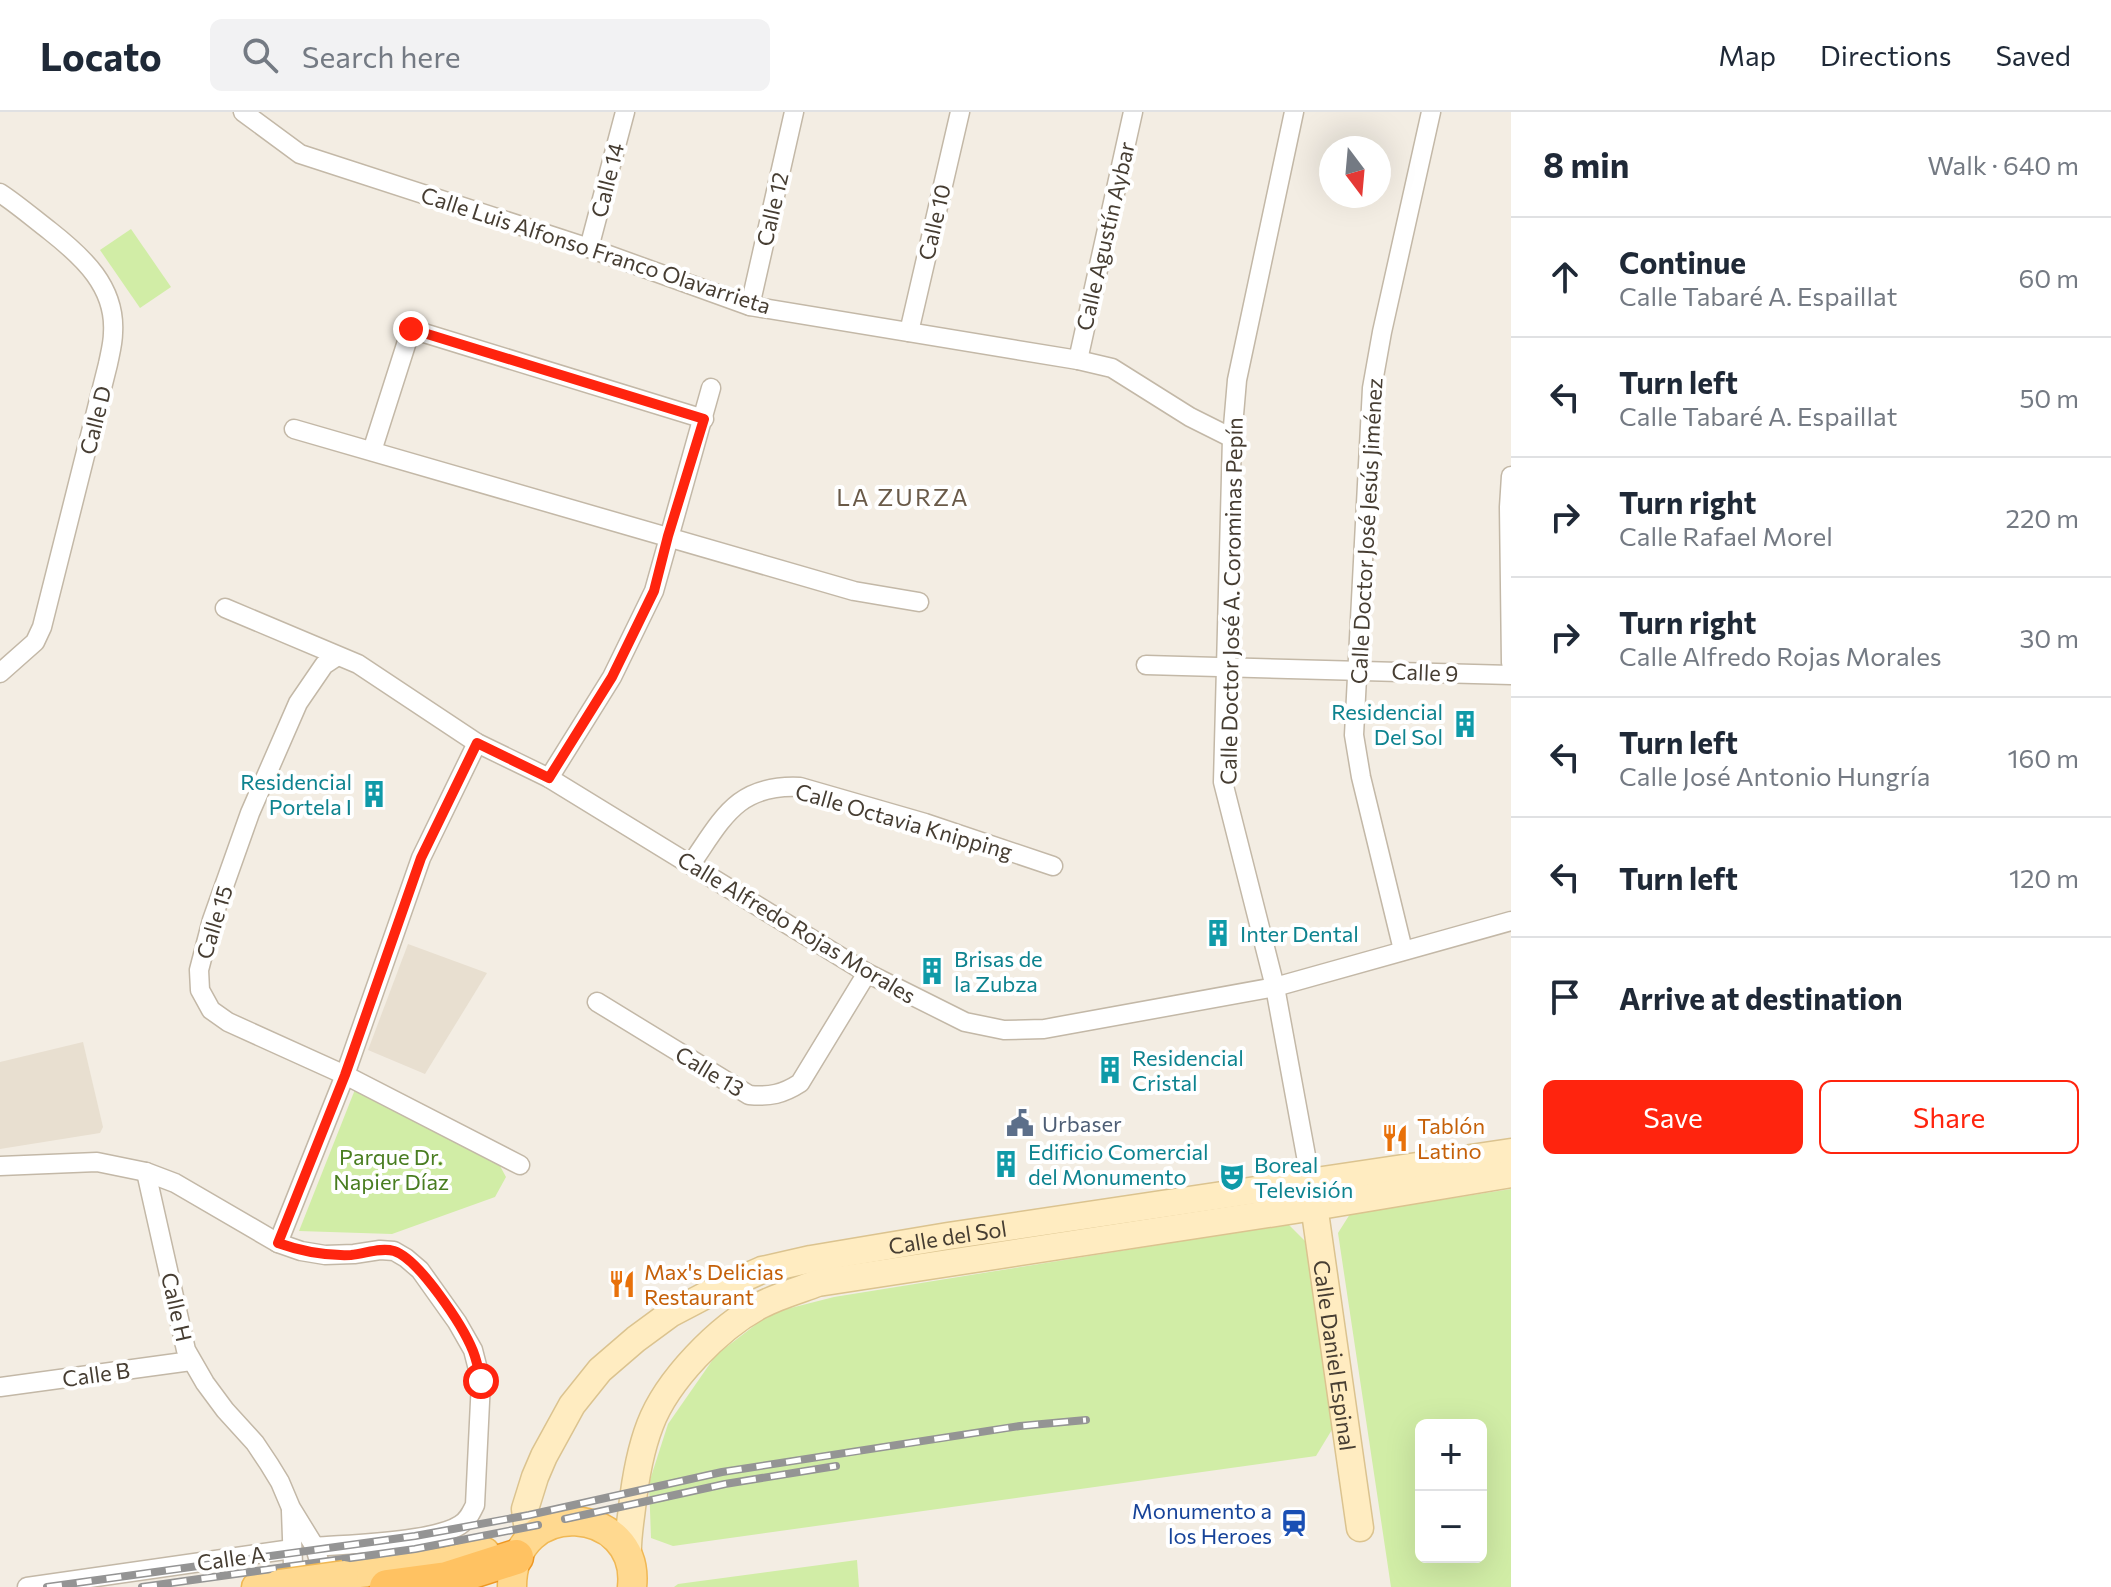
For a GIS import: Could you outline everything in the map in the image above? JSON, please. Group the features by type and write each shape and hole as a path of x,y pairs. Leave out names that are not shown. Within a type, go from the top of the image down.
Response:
{"highway":[{"path":"387,1587 447,1579 521,1556"}],"main road":[{"name":"Calle del Sol","path":"1313,1195 1511,1152"},
{"name":"Calle del Sol","path":"521,1556 525,1509 535,1477 572,1405 600,1370 670,1314 762,1270 811,1259 950,1248 1313,1195 1511,1174"},
{"name":"Calle Daniel Espinal","path":"1313,1195 1360,1528"},
{"name":"Calle del Sol","path":"632,1579 629,1535 634,1490 651,1422 679,1374 718,1333 760,1305 818,1283 950,1248"},
{"path":"280,1571 326,1561 444,1562 521,1556 547,1526 563,1521 580,1521 610,1533 622,1545 632,1579"}],"street":[{"name":"Calle Luis Alfonso Franco Olavarrieta","path":"243,112 300,154 589,248 750,306 1112,368 1190,417 1232,438"},
{"name":"Calle 14","path":"589,248 625,112"},
{"name":"Calle 12","path":"750,306 794,112"},
{"name":"Calle 10","path":"909,332 960,112"},
{"name":"Calle Agustín Aybar","path":"1078,360 1133,112"},
{"name":"Calle Doctor José A. Corominas Pepín","path":"1294,112 1240,360 1232,438 1223,782 1275,987 1313,1195"},
{"name":"Calle Doctor José Jesús Jiménez","path":"1403,950 1361,777 1354,735 1372,388 1431,112"},
{"name":"Calle D","path":"0,193 67,244 91,267 108,297 113,332 108,364 42,627 35,642 0,673"},
{"path":"372,451 411,329 704,419"},
{"path":"549,778 612,677 654,591 711,388"},
{"path":"294,429 854,591 919,602"},
{"path":"1511,476 1511,663"},
{"name":"Calle Alfredo Rojas Morales","path":"225,608 358,664 477,743 549,778 867,973 965,1022 1004,1030 1044,1029 1275,987 1511,921"},
{"name":"Calle 15","path":"336,657 324,665 298,703 250,813 212,920 199,970 200,990 211,1010 228,1022 345,1075 520,1165"},
{"name":"Calle 9","path":"1146,665 1511,675"},
{"path":"278,1243 345,1075 421,858 477,743"},
{"name":"Calle Octavia Knipping","path":"691,864 728,812 756,792 783,786 800,787 925,823 1053,866"},
{"name":"Calle 13","path":"597,1002 749,1095 767,1097 785,1092 800,1083 867,973"},
{"path":"0,1166 97,1162 146,1172 175,1183 278,1243 325,1255 394,1251 420,1270 473,1350 481,1381 475,1505 470,1517 451,1530 326,1561"},
{"name":"Calle H","path":"146,1172 191,1361 218,1401 255,1443 280,1482 291,1508 326,1561"},
{"name":"Calle B","path":"0,1387 191,1361"},
{"path":"280,1571 291,1508"},
{"name":"Calle A","path":"27,1587 280,1571"}],"shaded area":[{"path":"408,944 487,973 425,1074 368,1050"},
{"path":"83,1042 103,1127 100,1133 0,1149 0,1062"}],"green space":[{"path":"131,229 171,287 140,308 100,250"},
{"name":"Parque Dr. Napier Díaz","path":"356,1087 487,1142 506,1177 495,1197 392,1234 299,1231"},
{"path":"1511,1189 1511,1587 1391,1587 1338,1233 1350,1214"},
{"path":"1288,1224 1305,1241 1333,1428 1316,1456 673,1546 651,1538 649,1483 668,1424 716,1355 771,1313 834,1297"},
{"path":"857,1560 859,1587 674,1587 678,1584"}],"railway":[{"path":"47,1587 415,1536 529,1515 722,1472 1020,1426 1086,1420"},
{"path":"565,1519 725,1484 836,1466"},
{"path":"142,1587 415,1549 538,1525"}],"place":[{"name":"Residencial Del Sol","path":"1465,724"},
{"name":"Residencial Portela I","path":"374,794"},
{"name":"Inter Dental","path":"1218,933"},
{"name":"Brisas de la Zubza","path":"932,971"},
{"name":"Residencial Cristal","path":"1110,1070"},
{"name":"Urbaser","path":"1020,1123"},
{"name":"Tablón Latino","path":"1395,1138"},
{"name":"Edificio Comercial del Monumento","path":"1006,1164"},
{"name":"Boreal Televisión","path":"1232,1177"},
{"name":"Max's Delicias Restaurant","path":"622,1284"},
{"name":"Monumento a los Heroes","path":"1294,1523"}],"district":[{"name":"LA ZURZA","path":"903,496"}],"route":[{"path":"411,329 704,419 654,591 612,677 549,778 477,743 421,858 345,1075 278,1243 325,1255 380,1250 394,1251 406,1258 420,1270 457,1322 473,1350 481,1381"}]}
